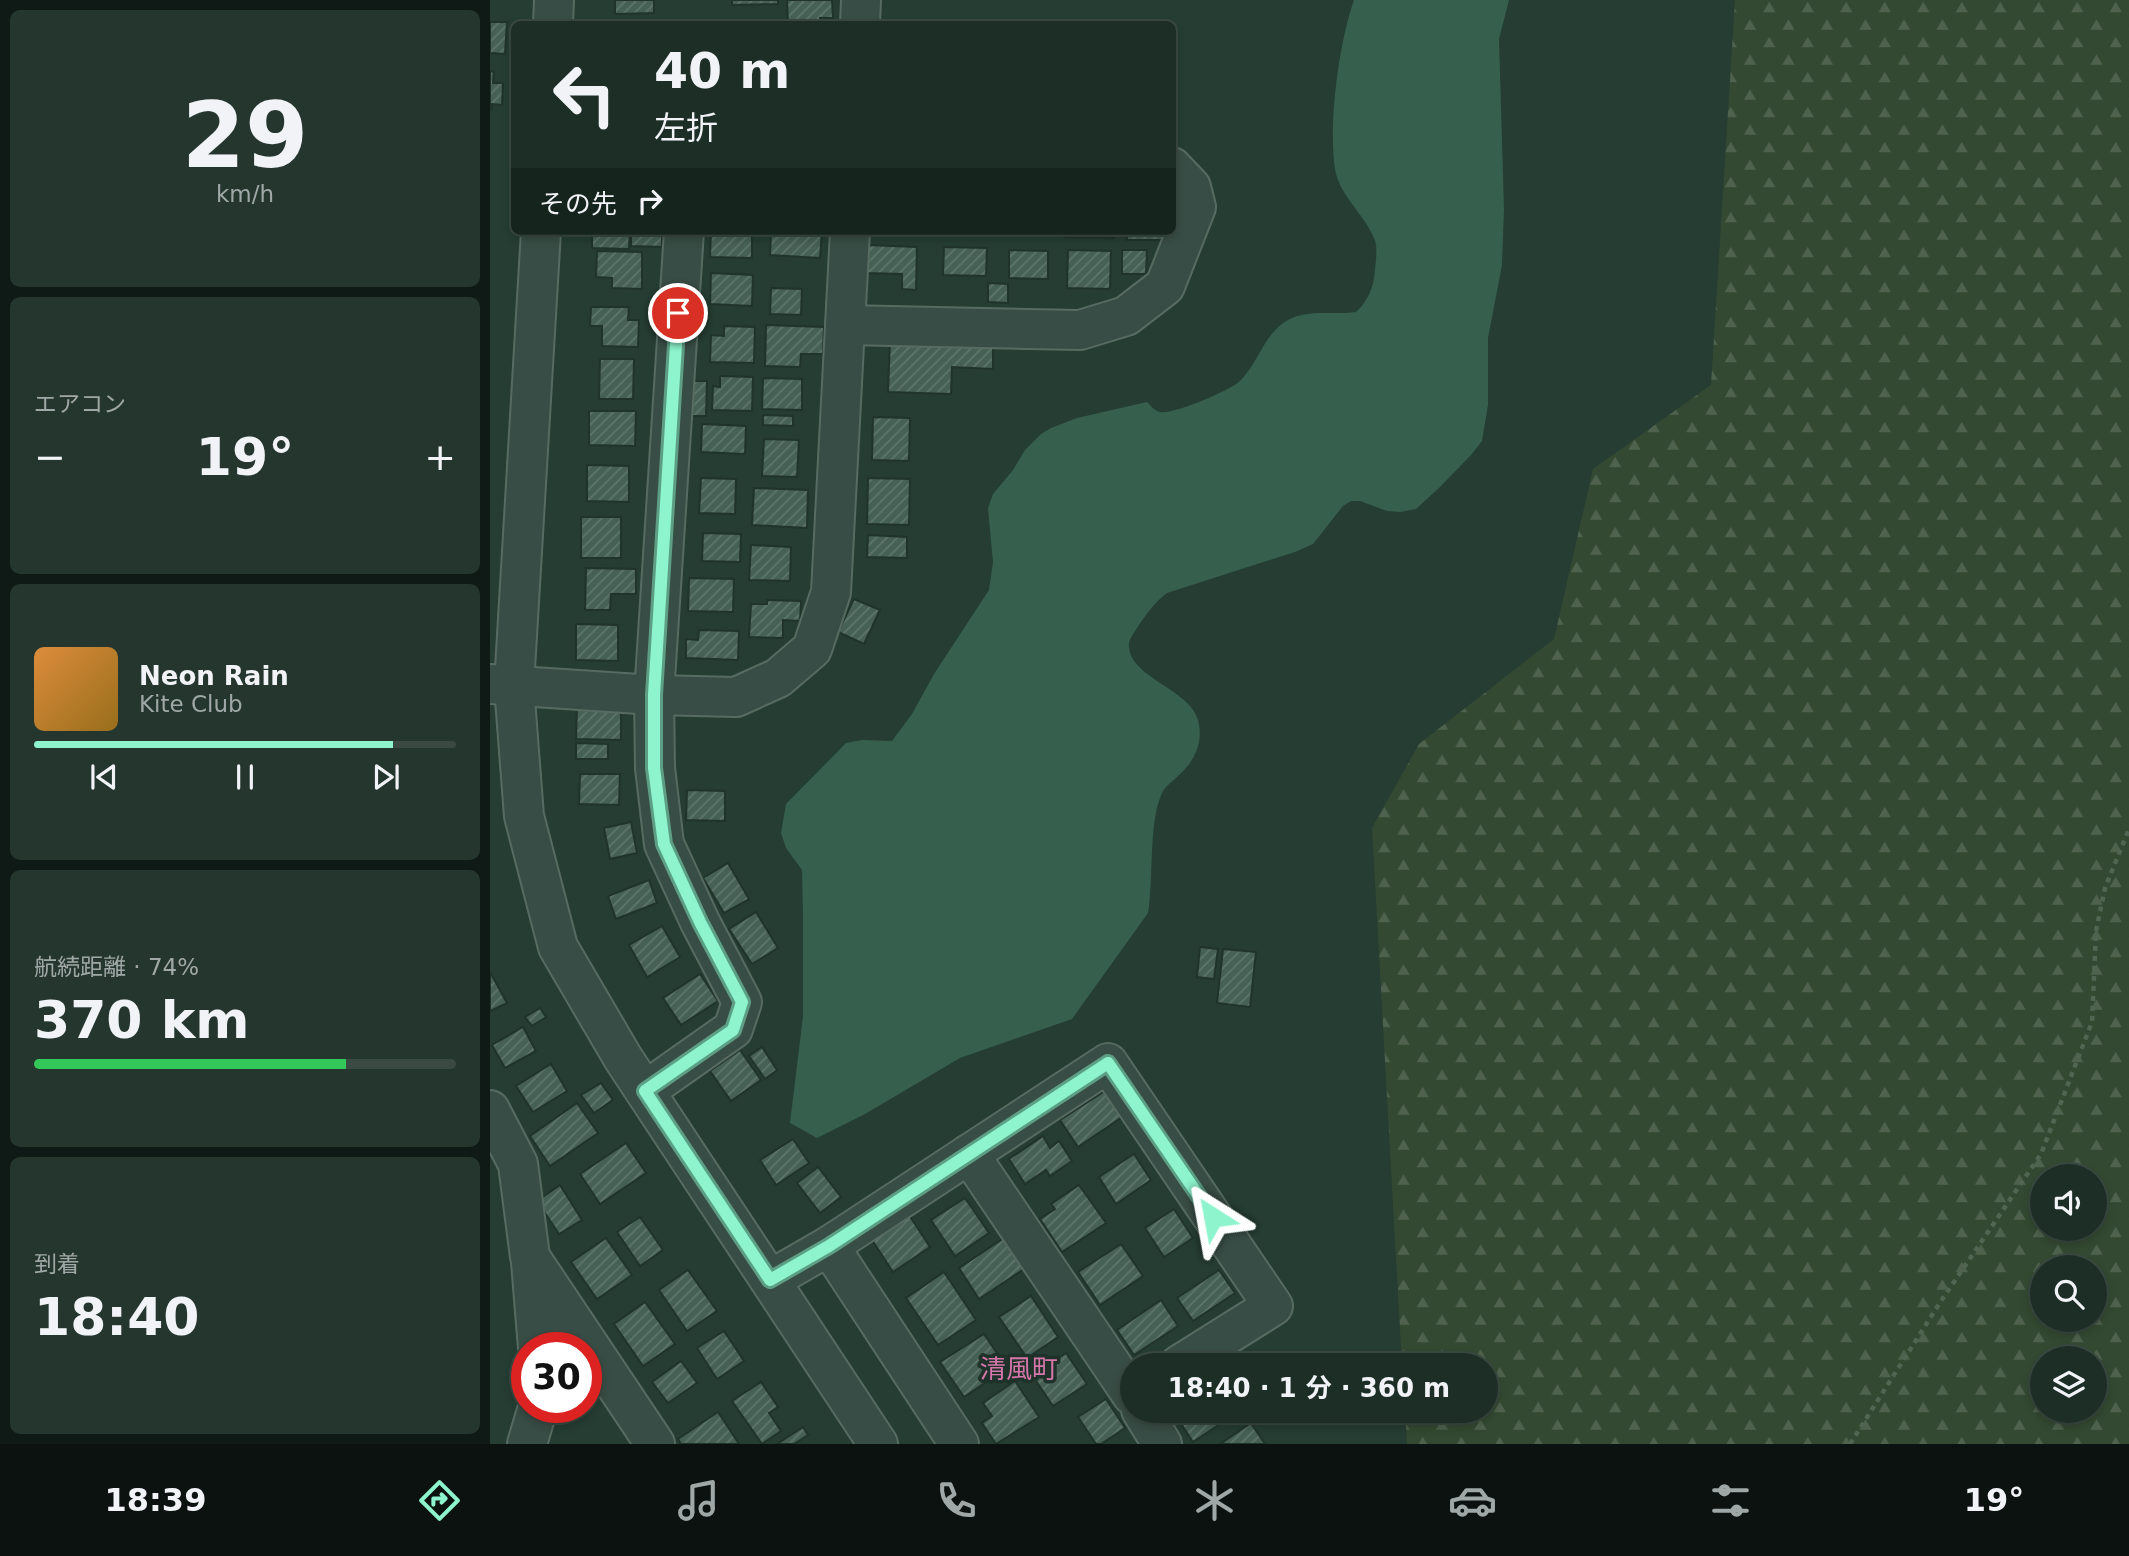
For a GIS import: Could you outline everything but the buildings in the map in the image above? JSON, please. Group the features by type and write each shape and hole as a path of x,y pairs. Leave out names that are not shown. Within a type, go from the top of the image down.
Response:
{"street":[{"path":"553,21 554,0"},
{"path":"860,21 862,0"},
{"path":"845,325 1080,330 1126,316 1165,286 1196,207 1191,187 1176,171"},
{"path":"541,235 502,685 524,816 558,947 623,1058 878,1444"},
{"path":"645,1091 733,1030 742,1002 700,922 664,844 654,768 654,695 684,235"},
{"path":"502,685 654,695 736,697 778,678 812,649 831,592 850,235"},
{"path":"770,1280 829,1246 1108,1063 1273,1306 1198,1353"},
{"path":"490,1110 518,1164 537,1332"},
{"path":"969,1154 1120,1377"},
{"path":"829,1246 959,1444"},
{"path":"530,1257 655,1444"},
{"path":"527,1444 533,1423"},
{"path":"1149,1423 1162,1444"}],"path":[{"path":"1850,1444 1941,1301 2041,1154 2092,1022 2096,931 2105,888 2129,829"}],"green space":[{"path":"1735,0 2129,0 2129,1444 1407,1444 1406,1423 1498,1423 1498,1353 1401,1353 1372,828 1419,744 1554,639 1593,469 1711,385"}],"shaded area":[{"path":"1354,0 1509,0 1499,39 1504,209 1502,265 1488,338 1488,405 1482,441 1416,509 1387,511 1360,501 1351,501 1343,506 1313,544 1167,593 1155,604 1131,638 1131,655 1147,674 1183,699 1192,709 1198,720 1200,736 1193,758 1184,771 1164,789 1158,803 1153,833 1148,913 1072,1019 960,1058 865,1114 817,1138 790,1123 803,1016 803,914 802,870 786,848 781,833 786,804 846,743 862,740 892,741 912,714 934,674 989,590 993,562 988,508 993,494 1025,450 1041,434 1077,418 1147,402 1156,411 1167,412 1202,401 1240,381 1269,338 1292,318 1307,314 1356,312 1364,303 1373,281 1375,241 1370,229 1341,187 1333,151 1336,83"}],"district":[{"name":"清風町","path":"1019,1369"}],"route":[{"path":"678,313 654,695 654,768 664,844 700,922 742,1002 733,1030 645,1091 770,1280 829,1246 1108,1063 1213,1217"}]}
